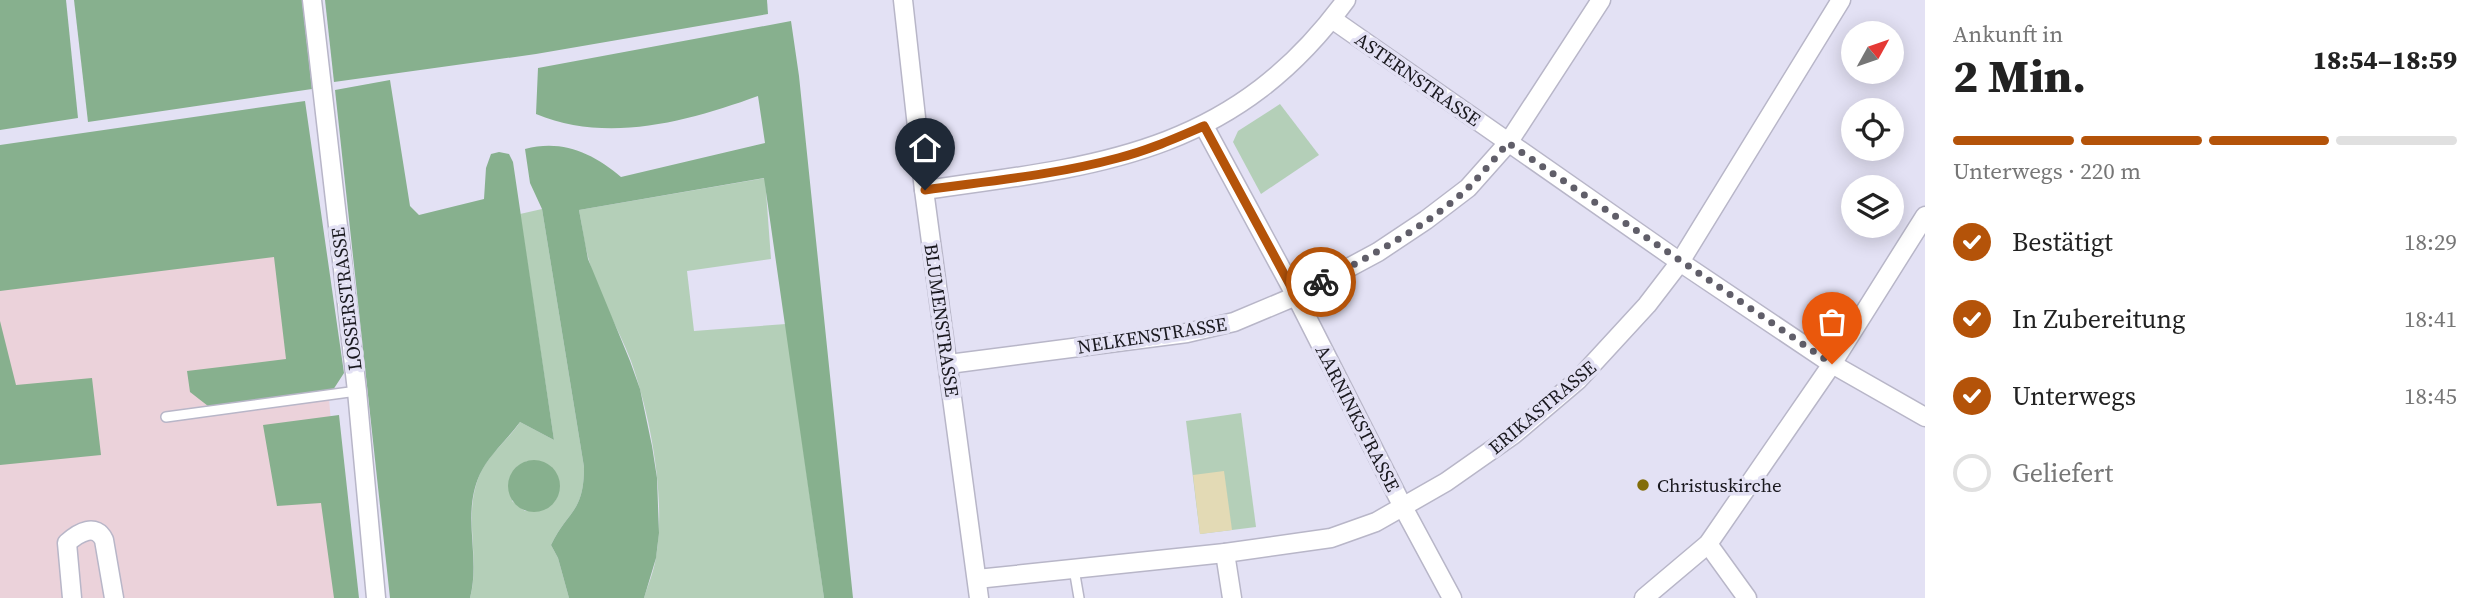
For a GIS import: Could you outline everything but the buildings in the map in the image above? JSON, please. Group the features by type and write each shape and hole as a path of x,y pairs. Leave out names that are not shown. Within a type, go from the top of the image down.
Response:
{"street":[{"name":"LOSSERSTRASSE","path":"312,0 356,391 376,598"},
{"name":"BLUMENSTRASSE","path":"902,0 979,598"},
{"path":"925,190 1031,176 1118,158 1204,126 1251,97 1278,75 1296,59 1346,0"},
{"name":"NELKENSTRASSE","path":"949,364 1187,333 1234,322 1296,296 1378,252 1468,188 1508,143 1601,0"},
{"name":"ERIKASTRASSE","path":"977,579 1294,544 1341,535 1376,522 1446,482 1513,435 1578,380 1629,327 1680,262 1841,0"},
{"name":"ASTERNSTRASSE","path":"1332,19 1680,262 1832,364 1925,416"},
{"name":"AARNINKSTRASSE","path":"1204,126 1296,296 1452,598"},
{"path":"1644,598 1708,544 1832,364 1925,216"},
{"path":"72,598 66,556 67,542 82,532 93,529 100,532 104,540 114,598"},
{"path":"1708,544 1747,598"},
{"path":"1225,552 1232,598"}],"lane":[{"path":"166,417 356,391"},
{"path":"1074,569 1079,598"}],"shaded area":[{"path":"304,105 346,598 0,598 0,152"}],"green space":[{"path":"0,0 66,0 78,118 0,130"},
{"path":"74,0 302,0 312,89 88,122"},
{"path":"325,0 767,0 768,14 536,54 334,82"},
{"path":"791,21 853,598 824,598 764,178 579,210 588,259 640,389 657,478 659,533 656,558 644,598 569,598 558,558 551,545 578,503 584,467 542,209 530,183 525,149 552,146 576,150 599,161 621,177 765,143 758,96 704,114 648,126 591,127 563,123 536,114 538,68"},
{"path":"390,80 410,206 419,215 484,199 486,168 491,154 509,154 513,162 554,440 520,422 488,460 480,474 472,505 474,567 470,598 390,598 335,90"},
{"path":"305,101 344,373 333,390 208,406 190,392 187,371 286,359 274,257 0,291 0,145"},
{"path":"1280,104 1319,155 1261,194 1233,142 1238,131"},
{"path":"765,178 771,259 687,271 694,331 786,324 824,598 644,598 655,562 659,534 655,458 638,383 592,270 579,210"},
{"path":"542,209 584,467 578,503 551,545 558,558 569,598 470,598 474,567 472,505 480,474 520,422 554,440 520,214","holes":["527,461 554,472 559,485 558,492 555,501 525,511 512,501 515,468"]},
{"path":"0,321 16,385 92,378 101,455 0,465"},
{"path":"1241,413 1256,527 1200,534 1186,421"},
{"path":"339,415 359,598 334,598 321,503 277,506 263,425"},
{"path":"534,460 544,462 552,468 558,476 558,496 552,504 544,510 534,512 524,510 516,504 510,496 508,486 510,476 516,468 524,462"}],"sand":[{"path":"1224,471 1232,530 1200,534 1193,475"}],"way so far":[{"path":"1321,282 1378,252 1426,220 1468,188 1508,143 1832,364"}],"place":[{"name":"Christuskirche","path":"1643,485"}],"route":[{"path":"925,190 1031,176 1118,158 1204,126 1296,296 1321,282"}]}
